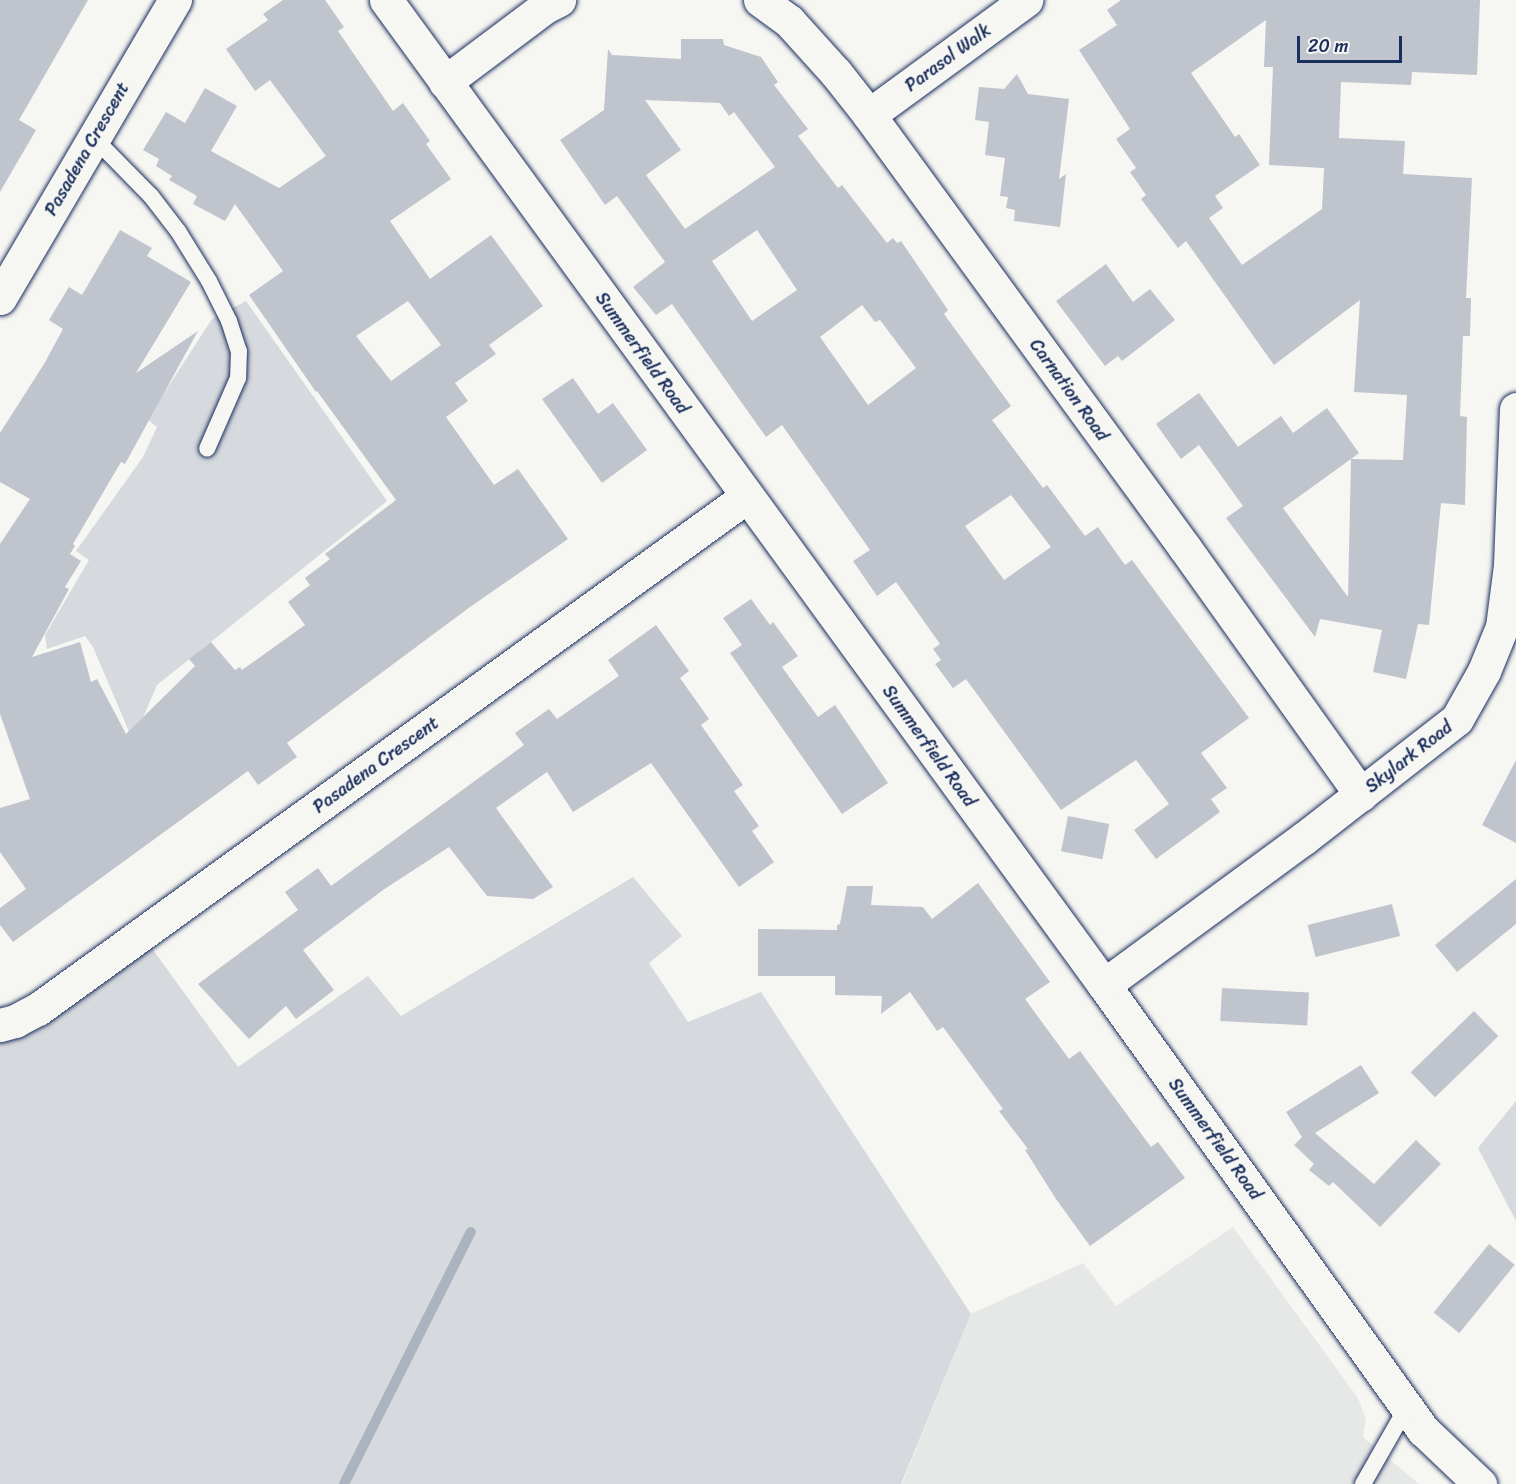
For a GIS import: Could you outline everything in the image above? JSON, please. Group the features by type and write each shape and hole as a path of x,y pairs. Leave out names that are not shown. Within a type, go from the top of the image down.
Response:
{"street":[{"name":"Pasadena Crescent","path":"0,298 175,0"},
{"name":"Summerfield Road","path":"386,0 1104,985 1407,1407 1424,1430 1480,1484"},
{"path":"445,82 545,7 559,0"},
{"name":"Carnation Road","path":"760,0 789,21 836,73 869,115 1185,548 1361,795"},
{"name":"Parasol Walk","path":"869,115 1026,0"},
{"name":"Skylark Road","path":"1104,985 1361,795 1457,719 1494,649 1502,627 1510,565 1516,409"},
{"name":"Pasadena Crescent","path":"0,1025 15,1021 38,1009 746,496"}],"lane":[{"path":"94,138 151,196 178,231 209,281 229,321 239,351 238,378 207,449"},
{"path":"1363,1484 1407,1407"}],"shaded area":[{"path":"246,301 387,501 157,685 133,741 93,647 85,636 47,649 45,635 89,560 76,551 143,457 157,427 147,419 212,319"},
{"path":"633,877 682,936 649,963 688,1022 761,992 971,1314 901,1484 0,1484 0,1026 143,936 238,1067 368,976 401,1016"},
{"path":"1516,1101 1516,1221 1478,1148"},
{"path":"1233,1227 1358,1398 1366,1419 1363,1437 1419,1484 902,1484 971,1314 1083,1263 1116,1306"}],"building":[{"path":"0,0 88,0 19,120 36,130 0,192"},
{"path":"283,0 325,0 344,27 338,31 393,111 403,103 430,141 426,144 451,179 390,221 430,279 491,235 543,306 489,345 496,354 455,383 468,401 446,417 494,485 518,469 568,539 470,607 287,743 297,757 258,785 248,771 13,942 0,925 0,908 26,889 0,852 0,808 30,799 0,714 0,544 30,499 0,482 0,433 44,364 63,329 49,320 69,287 82,295 120,230 152,248 147,256 191,282 136,373 198,331 125,464 121,462 73,544 75,546 70,554 81,561 65,587 69,589 32,657 80,642 91,682 97,679 126,734 195,666 189,659 211,642 235,670 240,667 242,670 305,625 288,602 310,585 305,578 330,559 325,554 396,500 316,392 249,295 283,271 235,204 225,221 193,204 197,196 169,180 172,176 156,166 159,159 143,150 166,112 185,123 205,88 237,106 211,151 279,188 326,156 270,80 255,91 226,49 268,20 263,14","holes":["408,301 441,345 391,381 356,336"]},
{"path":"1121,0 1480,0 1477,75 1412,72 1411,85 1341,82 1339,138 1405,141 1403,174 1472,178 1466,298 1471,298 1470,336 1463,336 1460,416 1467,417 1465,505 1441,503 1429,625 1418,624 1406,679 1373,672 1382,630 1320,619 1315,637 1226,518 1243,506 1199,445 1181,459 1156,424 1199,393 1238,447 1281,416 1293,433 1327,408 1359,453 1351,459 1403,460 1407,395 1354,392 1360,300 1274,365 1186,241 1178,248 1141,199 1146,195 1130,172 1136,168 1116,139 1130,129 1079,50 1117,25 1107,10","holes":["1266,20 1264,67 1273,67 1269,165 1324,168 1322,209 1242,265 1209,218 1223,208 1215,196 1260,165 1239,134 1235,137 1191,73","1351,459 1348,597 1283,508"]},
{"path":"681,39 723,39 724,45 761,57 778,82 774,85 808,129 798,136 838,188 842,185 887,243 893,238 897,243 901,241 948,310 944,314 1011,406 992,420 1043,488 1047,485 1085,536 1098,527 1125,565 1132,560 1249,718 1201,753 1227,788 1211,799 1220,812 1156,859 1134,830 1169,804 1136,760 1061,810 966,679 953,688 935,664 941,660 933,649 940,644 896,582 877,596 853,561 870,550 782,425 766,437 672,304 656,315 633,287 665,262 617,196 605,205 560,140 604,110 608,49 612,55 681,59","holes":["645,100 720,103 729,116 734,112 775,167 685,229 646,175 681,150","757,230 797,290 752,321 712,261","862,305 875,322 880,320 916,368 868,405 820,337","1011,495 1051,547 1004,580 965,526"]},
{"path":"1017,74 1028,94 1069,99 1059,179 1066,174 1060,227 1014,221 1015,210 1006,208 1008,197 1000,196 1005,158 985,155 989,122 975,120 979,87 1004,89"},
{"path":"1106,264 1133,302 1150,289 1175,320 1122,361 1118,356 1105,366 1056,301"},
{"path":"573,378 598,414 613,403 647,450 602,483 542,399"},
{"path":"751,599 770,625 773,622 798,656 782,667 818,717 835,705 888,783 842,814 730,653 742,645 723,618"},
{"path":"656,625 689,671 680,678 709,719 701,725 743,785 734,791 759,826 752,831 774,862 739,887 651,763 573,812 547,772 496,808 553,887 533,899 487,896 449,847 383,890 303,950 334,990 296,1019 286,1006 249,1039 198,984 298,910 285,892 318,868 331,886 524,745 515,733 549,709 557,719 619,676 608,660"},
{"path":"1516,760 1516,843 1482,825"},
{"path":"1068,816 1109,824 1102,859 1061,851"},
{"path":"1516,879 1516,924 1457,972 1435,945"},
{"path":"978,883 1050,982 1025,999 1069,1059 1080,1051 1151,1147 1158,1142 1185,1178 1090,1246 1056,1199 1025,1150 1028,1149 999,1111 1003,1109 943,1027 937,1031 910,992 881,1014 882,996 835,995 835,976 758,976 758,929 837,930 847,886 873,886 871,905 923,907 932,919"},
{"path":"1392,904 1400,936 1316,957 1308,925"},
{"path":"1222,988 1309,993 1307,1026 1220,1021"},
{"path":"1474,1011 1498,1036 1435,1097 1411,1072"},
{"path":"1361,1065 1379,1093 1315,1133 1374,1184 1416,1140 1441,1164 1380,1227 1333,1182 1329,1186 1309,1170 1314,1164 1294,1145 1302,1137 1286,1112"},
{"path":"1489,1244 1515,1265 1459,1333 1434,1312"}],"waterway":[{"path":"344,1484 471,1232"}]}
